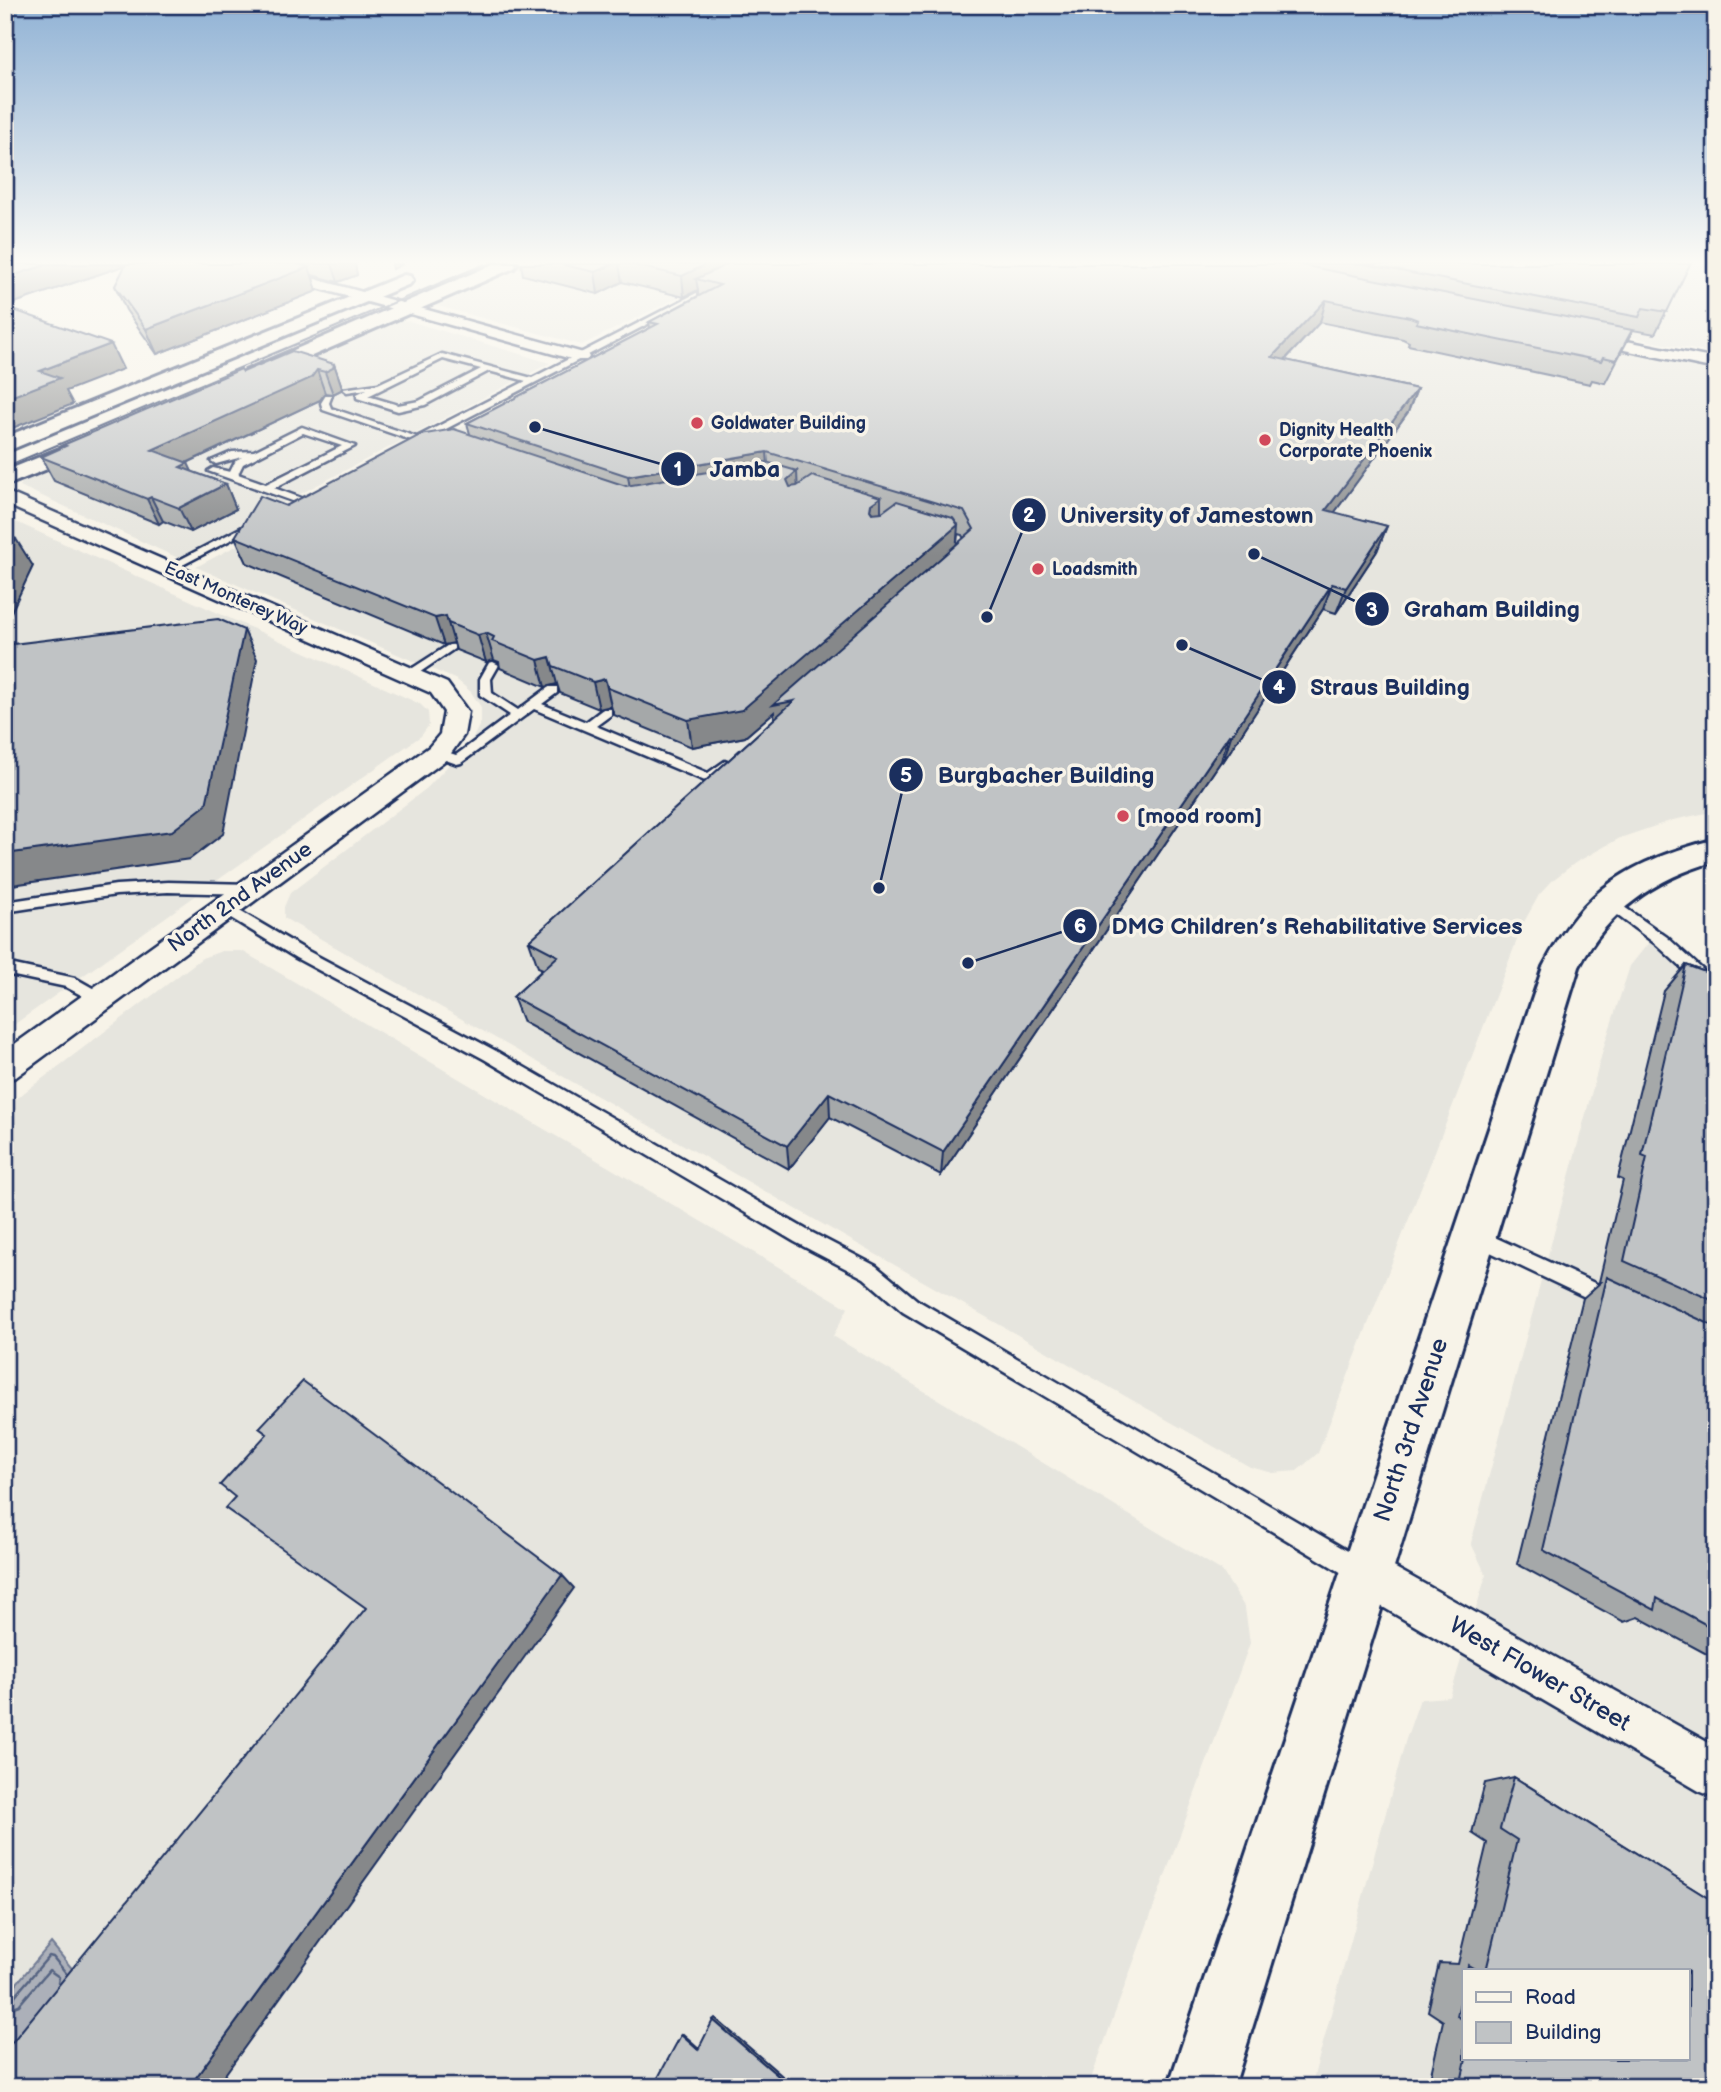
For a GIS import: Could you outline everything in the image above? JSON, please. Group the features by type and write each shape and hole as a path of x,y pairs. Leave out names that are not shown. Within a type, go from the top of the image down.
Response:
{"main road":[{"path":"5,445 206,362"},
{"path":"232,383 281,362"},
{"path":"5,479 118,432"},
{"name":"North 3rd Avenue","path":"1201,2087 1561,967 1572,940 1607,900 1657,869 1716,850"}],"street":[{"name":"East Monterey Way","path":"5,497 439,688 456,712"},
{"name":"North 2nd Avenue","path":"5,1068 438,753 452,735 456,712"},
{"name":"West Flower Street","path":"1365,1573 1716,1774"}],"lane":[{"path":"430,362 360,396 398,408 422,403 489,369"},
{"path":"462,362 534,381"},
{"path":"408,445 572,362"},
{"path":"347,389 381,385"},
{"path":"329,397 325,403 327,410 422,438 439,440"},
{"path":"233,475 239,462 302,430 350,446 266,488"},
{"path":"254,453 232,455 214,466 301,501"},
{"path":"289,507 314,494"},
{"path":"169,568 265,519"},
{"path":"409,675 450,648"},
{"path":"493,665 483,684 486,695 520,716"},
{"path":"438,753 457,760 553,690"},
{"path":"534,705 710,778 731,760"},
{"path":"588,727 607,712"},
{"path":"5,907 116,891 168,887 251,889"},
{"path":"1607,900 1662,942 1716,991"},
{"path":"226,908 301,954 490,1055 801,1236 870,1272 910,1306 1365,1573"},
{"path":"5,968 70,982 100,999"},
{"path":"1475,1236 1630,1308"}],"shaded area":[{"path":"297,362 550,363 178,558 20,486 25,479"},
{"path":"586,362 1667,362 1699,368 1711,374 1710,410 1716,418 1716,811 1673,820 1620,838 1575,863 1539,895 1524,922 1318,1453 1297,1471 1273,1473 1250,1467 284,918 284,907 290,893 427,788 472,740 481,722 481,707 471,692 457,680 196,567"},
{"path":"5,517 420,704 428,712 429,725 421,736 5,1031"},
{"path":"1650,941 1716,998 1716,2087 1311,2087 1406,1739 1420,1699 1450,1697 1486,1575 1471,1543 1604,1046 1630,966"},
{"path":"222,951 242,951 848,1308 833,1336 1222,1571 1245,1608 1250,1643 1088,2087 5,2087 5,1107 202,958"}],"water":[{"path":"51,1943 79,1977 5,2075 5,1997"}],"building":[{"path":"5,362 65,362 40,371 60,378 5,399"},
{"path":"267,362 334,364 333,368 325,372 317,370 311,378 152,450 188,463 180,467 226,484 179,508 151,497 147,499 41,457 66,446 63,445 241,369 243,372"},
{"path":"585,362 1293,362 1417,389 1326,510 1387,526 1346,588 1332,584 1231,736 1229,735 943,1152 829,1093 787,1146 513,997 558,956 529,941 794,701 773,705 974,529 964,511 767,452 628,476 467,423"},
{"path":"454,429 626,486 766,462 797,471 787,480 790,487 797,486 812,476 881,497 871,504 872,513 882,512 897,501 953,518 958,525 742,710 688,720 608,688 605,679 593,682 553,666 550,657 538,660 492,641 494,637 486,633 478,635 448,623 446,616 435,618 235,537 260,496 286,506 420,435"},
{"path":"5,534 16,539 5,560"},
{"path":"218,619 244,630 206,805 172,831 5,854 5,645"},
{"path":"1686,965 1716,976 1716,1302 1624,1261 1647,1157 1642,1155"},
{"path":"1607,1277 1716,1327 1716,1630 1657,1598 1655,1610 1543,1550"},
{"path":"303,1381 562,1575 189,2087 5,2087 5,2051 366,1608 225,1508 235,1497 220,1485 267,1434 259,1428"},
{"path":"1514,1777 1716,1903 1716,2087 1460,2087 1466,2060 1690,2060 1690,1969 1486,1969 1517,1840 1500,1829"},
{"path":"1462,1994 1462,2019 1457,2016"},
{"path":"713,2020 791,2087 653,2087 681,2035 698,2050"}],"tram line":[{"path":"5,467 254,362"}],"place":[{"name":"Goldwater Building","path":"697,423"},
{"name":"Jamba","path":"535,427"},
{"name":"Dignity Health Corporate Phoenix","path":"1265,440"},
{"name":"Graham Building","path":"1254,554"},
{"name":"Loadsmith","path":"1038,569"},
{"name":"University of Jamestown","path":"987,617"},
{"name":"Straus Building","path":"1182,645"},
{"name":"[mood room]","path":"1123,816"},
{"name":"Burgbacher Building","path":"879,888"},
{"name":"DMG Children’s Rehabilitative Services","path":"968,963"}]}
